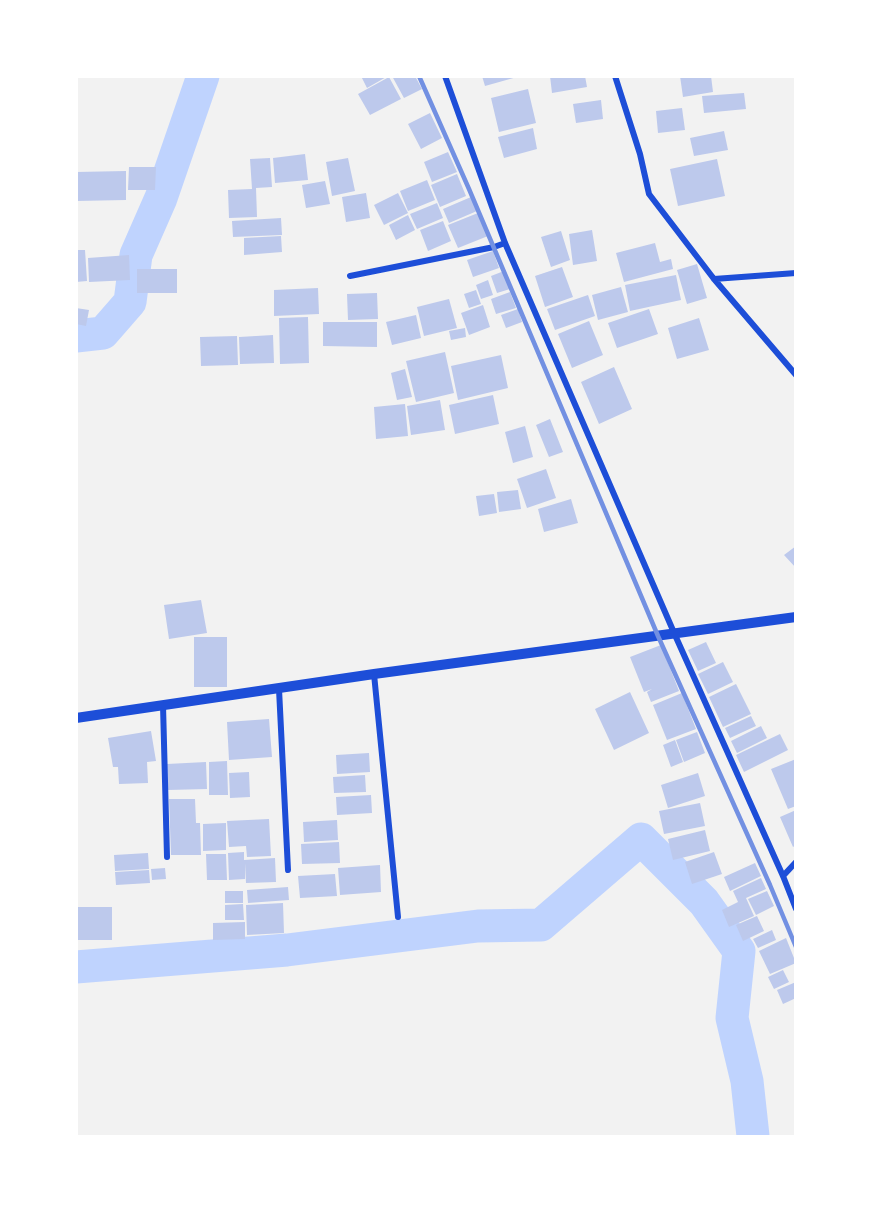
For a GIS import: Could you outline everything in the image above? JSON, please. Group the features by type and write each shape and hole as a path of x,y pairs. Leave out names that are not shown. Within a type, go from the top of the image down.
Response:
{"street":[{"path":"445,76 505,243 675,635 783,876 795,909"},
{"path":"615,76 640,154 649,194 714,279 795,375"},
{"path":"350,276 505,243"},
{"path":"714,279 795,273"},
{"path":"76,718 374,674 795,617"},
{"path":"374,674 399,917"},
{"path":"279,689 288,870"},
{"path":"163,704 167,857"},
{"path":"783,876 795,861"}],"building":[{"path":"361,76 388,76 367,88"},
{"path":"392,76 415,76 422,89 404,98"},
{"path":"482,76 517,76 517,77 485,86"},
{"path":"550,76 585,76 587,87 552,93"},
{"path":"680,76 711,76 713,92 683,97"},
{"path":"389,77 401,99 370,115 358,94"},
{"path":"528,89 536,123 499,132 491,98"},
{"path":"744,93 746,109 704,113 702,96"},
{"path":"601,100 603,119 576,123 573,104"},
{"path":"682,108 685,130 658,133 656,111"},
{"path":"430,113 442,138 421,149 408,124"},
{"path":"533,128 537,149 504,158 498,137"},
{"path":"724,131 728,150 694,156 690,138"},
{"path":"448,152 457,172 432,182 424,162"},
{"path":"305,154 308,180 275,183 273,158"},
{"path":"270,158 272,187 256,188 257,217 229,218 228,190 252,189 250,159"},
{"path":"348,158 355,191 332,196 326,162"},
{"path":"717,159 725,196 678,206 670,169"},
{"path":"129,167 156,167 155,190 128,190"},
{"path":"126,171 126,200 76,201 76,172"},
{"path":"457,174 466,196 440,207 431,185"},
{"path":"427,180 435,200 408,211 400,191"},
{"path":"325,181 330,204 306,208 302,185"},
{"path":"366,193 370,218 346,222 342,197"},
{"path":"398,193 408,213 384,225 374,205"},
{"path":"471,197 477,211 449,223 443,209"},
{"path":"437,203 443,218 417,229 410,214"},
{"path":"478,213 488,236 458,248 448,225"},
{"path":"408,215 415,230 396,240 389,225"},
{"path":"281,218 282,235 233,237 232,221"},
{"path":"443,221 451,241 428,251 420,230"},
{"path":"592,230 597,261 573,265 569,234"},
{"path":"561,231 570,260 551,267 541,237"},
{"path":"281,236 282,252 244,255 244,238"},
{"path":"655,243 660,262 671,259 673,269 624,282 616,253"},
{"path":"76,250 85,250 87,281 76,282"},
{"path":"493,251 499,268 473,277 467,260"},
{"path":"129,255 130,280 89,282 88,258"},
{"path":"697,264 707,298 687,304 677,270"},
{"path":"562,267 573,297 545,307 535,276"},
{"path":"137,269 177,269 177,293 137,293"},
{"path":"504,271 510,289 497,293 491,276"},
{"path":"676,275 681,300 630,311 625,285"},
{"path":"488,280 493,295 481,299 476,285"},
{"path":"621,287 628,312 598,320 592,295"},
{"path":"318,288 319,314 274,316 274,290"},
{"path":"476,290 481,304 469,308 464,294"},
{"path":"510,292 516,308 496,314 491,299"},
{"path":"377,293 378,319 348,320 347,294"},
{"path":"588,295 595,316 555,330 547,309"},
{"path":"449,299 457,328 424,336 417,307"},
{"path":"483,305 490,327 469,335 461,313"},
{"path":"76,308 89,310 86,326 76,324"},
{"path":"518,309 522,322 506,328 501,315"},
{"path":"649,309 658,334 617,348 608,323"},
{"path":"416,315 421,338 392,345 386,322"},
{"path":"308,317 309,363 280,364 279,318"},
{"path":"699,318 709,350 677,359 668,328"},
{"path":"589,321 603,355 572,368 558,334"},
{"path":"323,322 377,322 377,347 323,346"},
{"path":"465,328 466,337 451,340 449,331"},
{"path":"273,335 274,363 240,364 239,337"},
{"path":"237,336 238,365 201,366 200,337"},
{"path":"445,352 454,393 416,402 406,361"},
{"path":"501,355 508,388 458,400 451,366"},
{"path":"614,367 632,409 599,424 581,382"},
{"path":"405,369 412,397 397,400 391,373"},
{"path":"493,395 499,424 455,434 449,405"},
{"path":"440,400 445,430 411,435 407,406"},
{"path":"405,404 408,436 376,439 374,407"},
{"path":"550,419 563,452 549,457 536,425"},
{"path":"525,426 533,457 513,463 505,432"},
{"path":"546,469 556,498 527,508 517,479"},
{"path":"518,490 521,509 499,512 497,492"},
{"path":"494,494 497,513 479,516 476,496"},
{"path":"571,499 578,523 544,532 538,509"},
{"path":"796,546 796,568 784,555"},
{"path":"201,600 207,633 169,639 164,605"},
{"path":"194,637 227,637 227,687 194,687"},
{"path":"706,642 716,663 698,671 688,650"},
{"path":"661,645 679,691 651,702 647,692 652,689 644,692 630,657"},
{"path":"723,662 733,682 708,694 698,674"},
{"path":"736,684 751,714 723,727 709,697"},
{"path":"630,692 649,733 614,750 595,709"},
{"path":"682,693 696,729 667,740 653,705"},
{"path":"751,716 756,726 730,738 725,728"},
{"path":"269,719 272,757 229,760 227,722"},
{"path":"761,726 767,738 737,753 731,741"},
{"path":"151,731 156,761 147,762 148,783 119,784 118,767 113,767 108,738"},
{"path":"697,732 705,753 684,762 676,740"},
{"path":"780,734 788,750 744,772 736,755"},
{"path":"675,740 683,762 671,767 663,745"},
{"path":"369,753 370,772 337,774 336,755"},
{"path":"796,759 796,806 788,809 771,769"},
{"path":"227,761 228,795 209,795 209,762"},
{"path":"206,762 207,789 168,790 167,764"},
{"path":"249,772 250,797 230,798 229,773"},
{"path":"698,773 705,796 668,808 661,785"},
{"path":"365,775 366,792 334,793 333,777"},
{"path":"371,795 372,813 337,815 336,797"},
{"path":"169,799 195,799 196,823 200,823 201,855 171,855"},
{"path":"700,803 705,826 664,834 659,811"},
{"path":"796,810 796,845 793,847 780,817"},
{"path":"269,819 271,856 247,857 246,846 229,847 227,821"},
{"path":"337,820 338,840 304,842 303,822"},
{"path":"226,823 226,850 203,851 203,824"},
{"path":"705,830 710,851 673,860 668,839"},
{"path":"339,842 340,863 302,864 301,844"},
{"path":"244,852 244,860 275,858 276,882 246,883 245,863 245,879 229,880 228,853"},
{"path":"714,852 722,874 692,884 685,862"},
{"path":"148,853 149,869 115,871 114,855"},
{"path":"206,854 226,854 227,880 207,880"},
{"path":"755,863 761,876 730,891 724,877"},
{"path":"380,865 381,892 340,895 338,868"},
{"path":"165,868 166,879 152,880 151,869"},
{"path":"149,870 150,883 116,885 115,872"},
{"path":"335,874 337,896 300,898 298,876"},
{"path":"761,878 766,889 746,898 754,916 729,927 722,910 738,902 733,891"},
{"path":"288,887 289,900 248,903 247,890"},
{"path":"225,891 243,891 243,903 225,903"},
{"path":"767,891 774,906 756,915 748,899"},
{"path":"283,903 284,933 247,935 246,905"},
{"path":"243,904 244,920 225,920 225,905"},
{"path":"76,907 112,907 112,940 76,940"},
{"path":"757,916 764,931 743,941 736,925"},
{"path":"245,922 245,939 213,940 213,923"},
{"path":"772,930 776,940 758,948 753,939"},
{"path":"786,938 796,963 770,974 759,951"},
{"path":"783,970 789,982 774,989 768,977"},
{"path":"796,982 796,998 783,1004 777,990"}],"waterway":[{"path":"76,336 103,333 130,302 136,255 161,198 203,76"},
{"path":"76,967 287,950 478,926 541,925 641,839 704,902 739,951 732,1018 747,1081 753,1136"}],"railway":[{"path":"419,76 658,636 796,947"}]}
